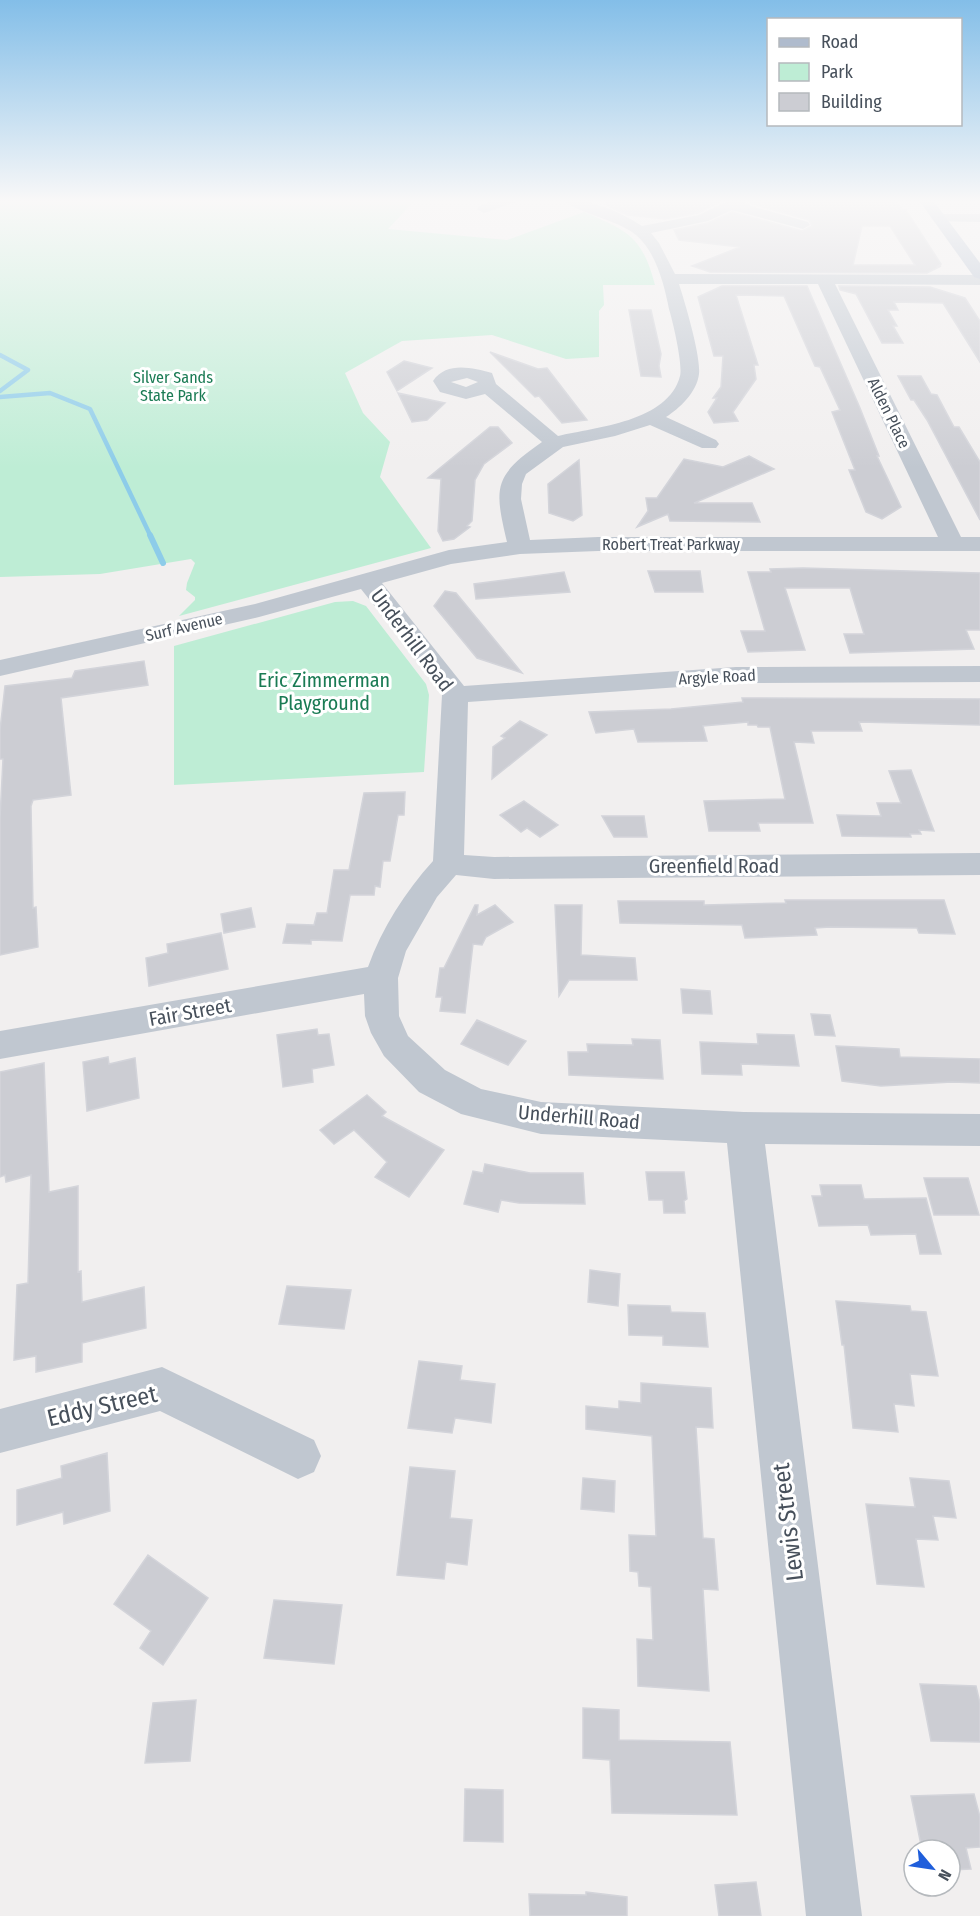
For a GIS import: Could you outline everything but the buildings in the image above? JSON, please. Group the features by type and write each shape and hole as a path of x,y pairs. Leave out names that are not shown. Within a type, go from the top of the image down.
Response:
{"street":[{"path":"520,547 509,497 511,482 518,469 555,443 603,434 651,418 675,400 687,384 690,375 686,348 672,288"},
{"name":"Alden Place","path":"829,288 953,544"},
{"path":"487,386 555,443"},
{"path":"651,418 709,444"},
{"name":"Robert Treat Parkway","path":"366,579 449,557 520,547 621,544 980,544"},
{"name":"Surf Avenue","path":"0,668 259,610 366,579"},
{"name":"Underhill Road","path":"366,579 448,681 455,695 448,864 426,889 401,928 381,978 382,1016 396,1047 432,1081 474,1103 541,1118 744,1128 980,1130"},
{"name":"Argyle Road","path":"455,695 736,675 980,674"},
{"name":"Greenfield Road","path":"448,864 494,868 980,864"},
{"name":"Fair Street","path":"0,1046 381,978"},
{"name":"Lewis Street","path":"744,1128 834,1916"},
{"name":"Eddy Street","path":"0,1431 162,1389 298,1456"}],"green space":[{"name":"Silver Sands State Park","path":"0,288 603,288 604,305 599,311 599,357 566,359 492,335 402,341 345,373 363,413 390,442 380,477 431,548 179,616 195,600 195,597 186,590 195,563 191,559 100,574 0,577"},
{"name":"Eric Zimmerman Playground","path":"353,601 366,606 426,684 429,695 424,772 174,785 174,646 335,602"}],"waterway":[{"path":"0,355 28,370 0,391"},
{"path":"0,397 50,393 90,409 151,537"},
{"path":"150,535 163,563"}]}
